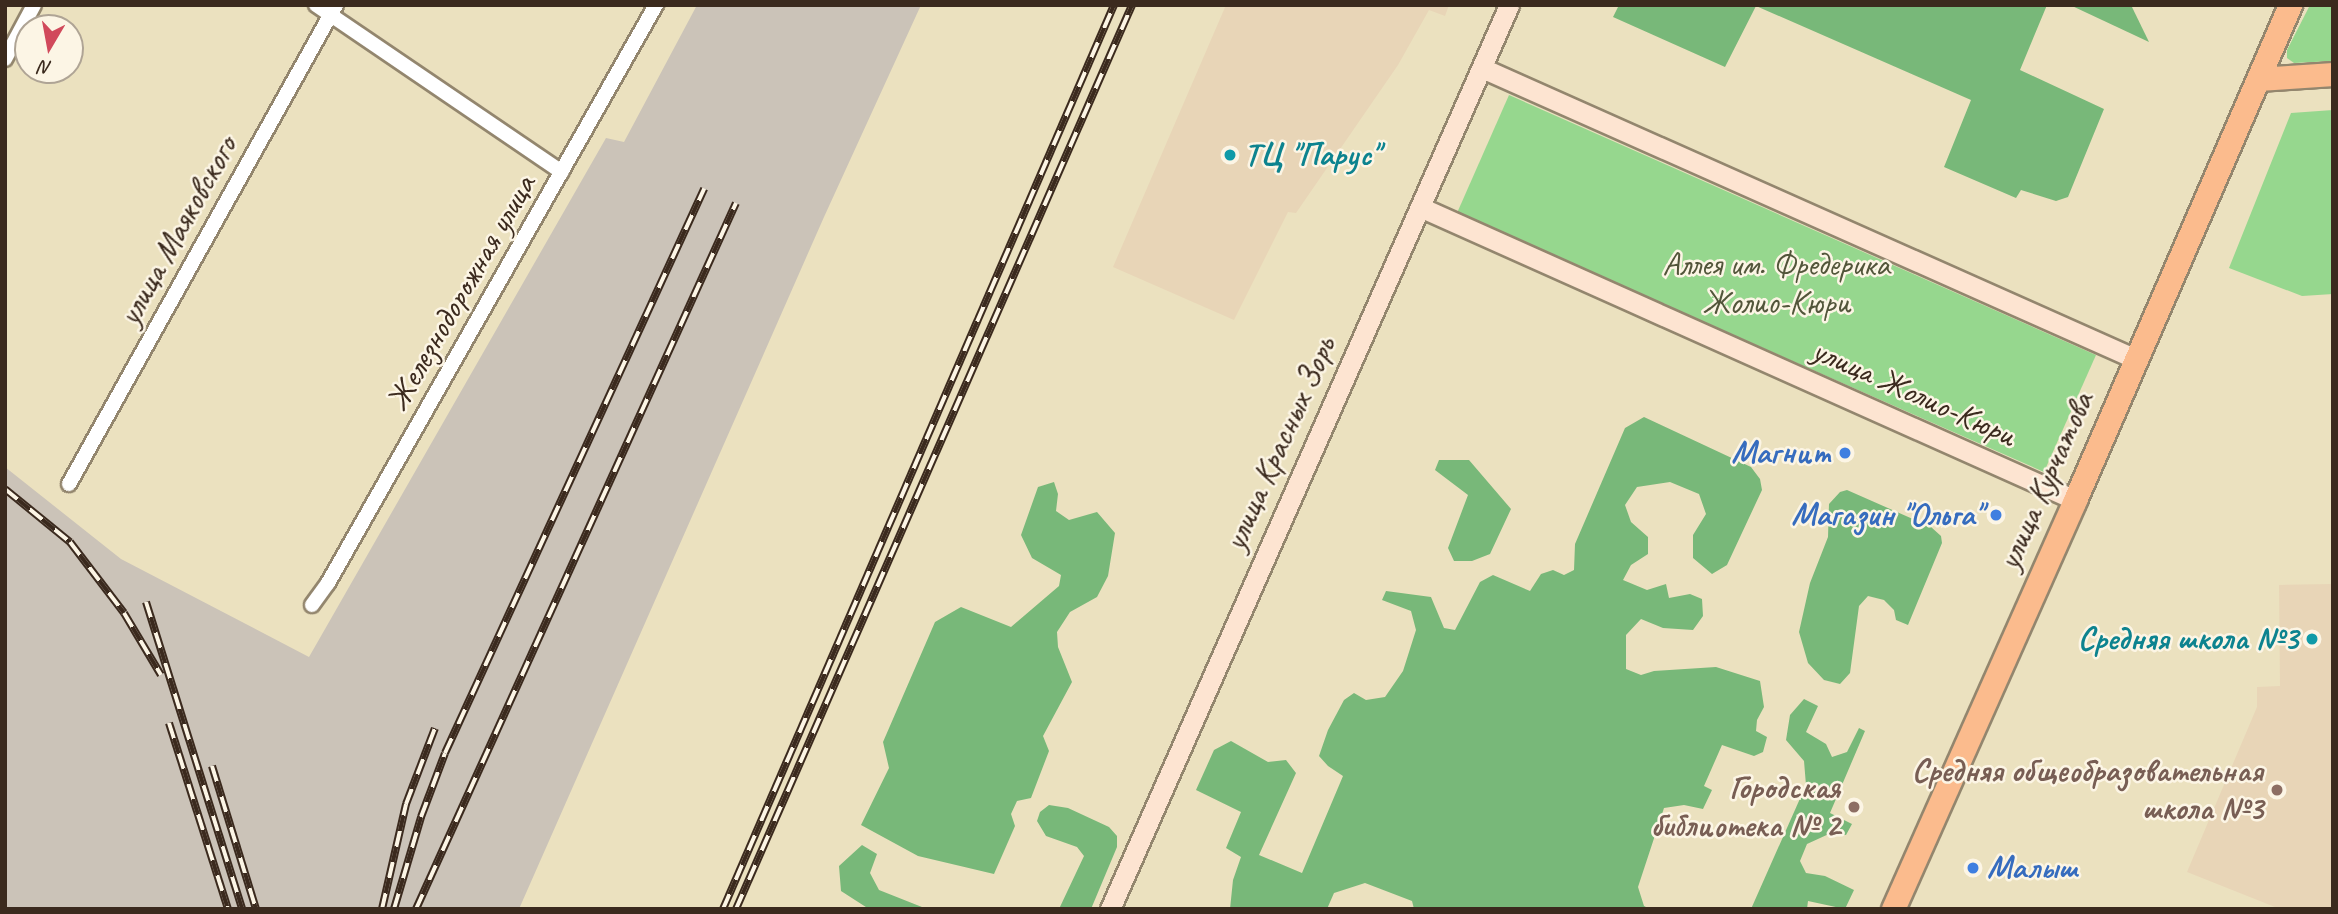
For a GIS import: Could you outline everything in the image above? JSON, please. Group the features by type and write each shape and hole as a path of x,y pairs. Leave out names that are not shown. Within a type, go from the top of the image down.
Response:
{"main road":[{"name":"улица Курчатова","path":"1893,909 2075,500 2290,5"},
{"path":"2259,79 2333,74"}],"street":[{"path":"5,60 34,5"},
{"path":"316,5 333,10 562,172"},
{"name":"Железнодорожная улица","path":"312,606 328,583 656,5"},
{"name":"улица Красных Зорь","path":"1110,909 1509,5"},
{"name":"улица Маяковского","path":"69,484 333,10"},
{"path":"1482,68 2136,359"},
{"name":"улица Жолио-Кюри","path":"1420,207 2075,500"}],"shaded area":[{"path":"697,5 921,5 824,217 519,909 5,909 5,467 121,559 309,657 606,138 624,142"},
{"path":"1226,5 1449,5 1445,16 1429,10 1398,65 1296,213 1288,212 1234,320 1113,267"},
{"name":"Средняя общеобразовательная школа №3","path":"2333,584 2333,909 2280,909 2187,872 2257,707 2257,687 2280,686 2279,585"}],"green space":[{"path":"1619,5 2047,5 2020,70 2104,109 2068,197 2056,201 2021,190 2016,198 1944,167 1971,100 1756,6 1725,67 1613,17"},
{"path":"2070,5 2131,5 2149,42"},
{"path":"2310,5 2333,5 2333,61 2294,63 2287,58 2287,50"},
{"name":"Аллея им. Фредерика Жолио-Кюри","path":"1509,95 2096,355 2044,472 1457,213"},
{"path":"2333,110 2333,294 2302,296 2229,268 2291,113"},
{"path":"1644,417 1751,467 1760,479 1762,490 1727,565 1712,574 1693,558 1693,535 1706,514 1699,494 1670,482 1637,487 1625,505 1631,522 1648,537 1648,554 1631,565 1623,580 1647,590 1666,584 1669,598 1690,594 1702,599 1703,616 1693,630 1663,628 1641,619 1626,635 1626,669 1641,675 1654,671 1716,667 1760,681 1764,707 1757,720 1756,731 1767,737 1763,752 1754,756 1722,745 1704,786 1712,790 1703,809 1684,805 1664,808 1638,887 1644,906 1650,909 1414,909 1412,901 1365,883 1334,893 1327,909 1230,909 1233,880 1241,857 1226,848 1241,812 1196,790 1214,750 1231,741 1268,762 1286,760 1296,773 1259,855 1302,873 1343,776 1319,756 1328,730 1344,700 1354,693 1366,700 1385,697 1403,671 1416,630 1411,611 1382,600 1386,591 1431,597 1444,628 1455,630 1480,582 1493,575 1530,591 1541,574 1553,570 1564,575 1574,570 1575,544 1625,428"},
{"path":"1439,460 1469,460 1511,509 1490,554 1472,561 1454,561 1448,548 1468,495 1435,470"},
{"path":"1054,482 1058,494 1056,511 1069,520 1097,512 1115,533 1108,576 1097,597 1070,612 1057,632 1058,647 1072,682 1043,736 1049,751 1031,798 1017,801 1011,814 1015,826 994,874 918,856 861,825 889,768 883,742 935,622 961,607 1011,627 1059,586 1061,575 1032,558 1021,535 1038,487"},
{"path":"1847,490 1931,527 1941,536 1942,543 1908,625 1896,620 1894,610 1884,600 1868,596 1859,606 1850,673 1840,684 1824,680 1808,663 1799,632 1810,583 1828,537 1829,504 1840,492"},
{"path":"1804,699 1818,706 1806,732 1826,744 1832,757 1847,752 1859,728 1865,731 1830,813 1852,824 1846,835 1831,833 1807,844 1800,861 1806,873 1825,876 1854,890 1845,909 1808,901 1807,909 1751,909 1806,785 1804,761 1786,740 1790,715"},
{"path":"1049,805 1068,808 1109,827 1117,836 1117,847 1091,909 1059,909 1084,856 1077,847 1046,836 1037,821 1040,812"},
{"path":"862,845 877,854 870,873 879,890 927,909 869,909 841,891 839,866"}],"railway":[{"path":"723,909 1114,5"},
{"path":"736,909 1132,5"},
{"path":"394,909 421,817 445,753 704,189"},
{"path":"416,909 736,203"},
{"path":"5,489 70,542 124,613 161,675"},
{"path":"146,602 242,909"},
{"path":"169,723 228,909"},
{"path":"382,909 406,804 435,728"},
{"path":"212,766 256,909"}],"place":[{"name":"ТЦ \"Парус\"","path":"1230,155"},
{"name":"Магнит","path":"1845,453"},
{"name":"Магазин \"Ольга\"","path":"1996,515"},
{"name":"Средняя школа №3","path":"2312,639"},
{"name":"Средняя общеобразовательная школа №3","path":"2277,790"},
{"name":"Городская библиотека № 2","path":"1854,807"},
{"name":"Малыш","path":"1973,868"}]}
